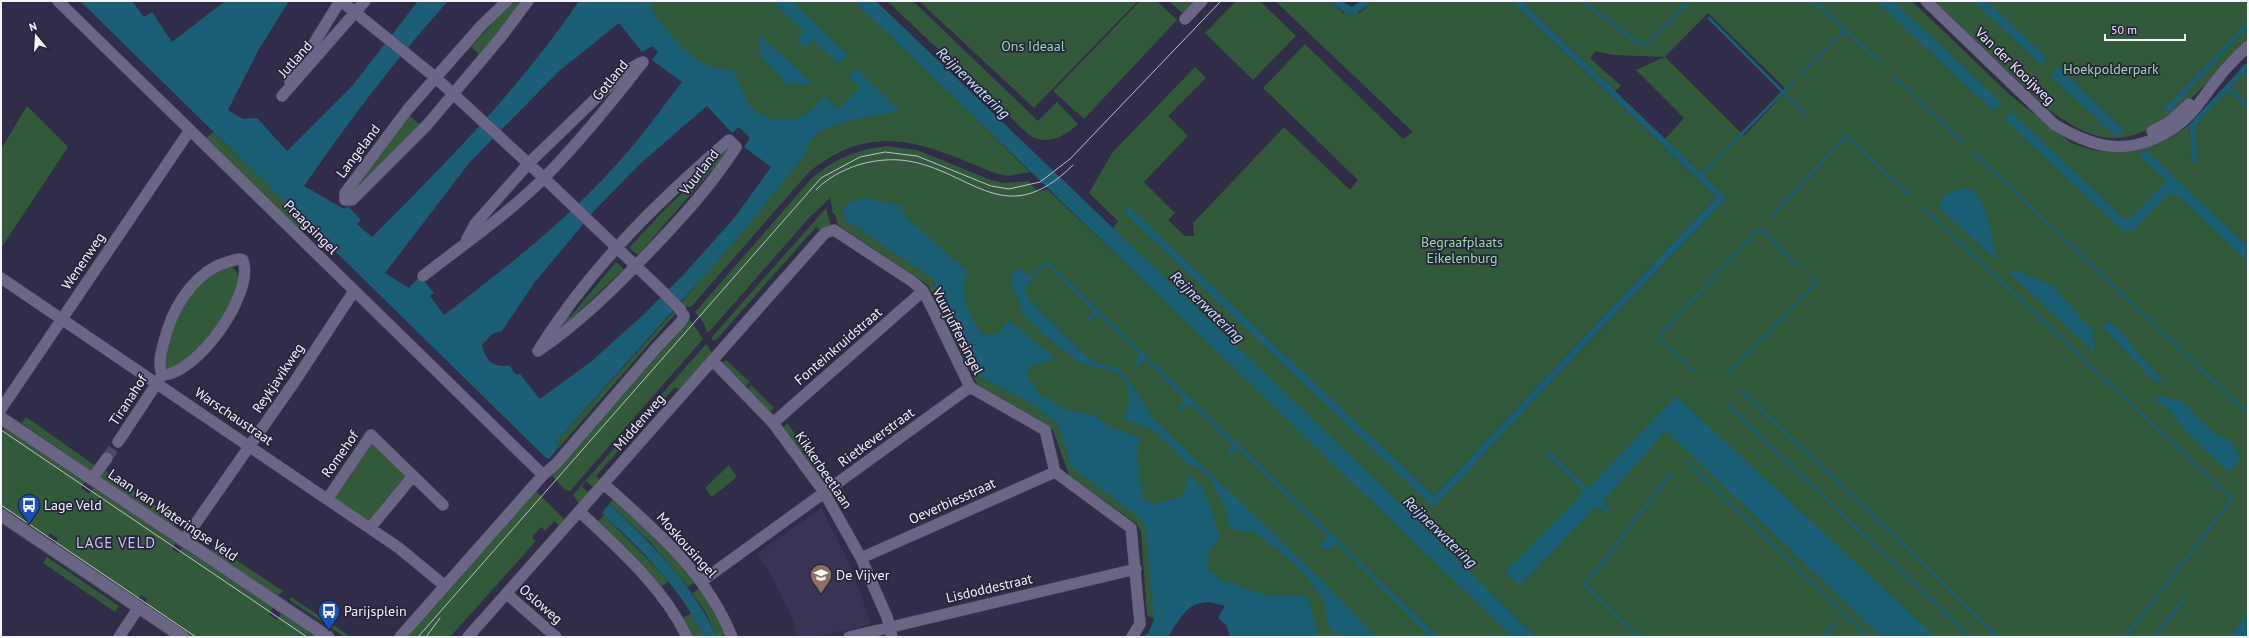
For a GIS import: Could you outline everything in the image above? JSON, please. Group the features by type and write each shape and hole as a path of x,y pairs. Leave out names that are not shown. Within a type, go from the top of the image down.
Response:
{"street":[{"name":"Praagsingel","path":"58,1 543,475"},
{"name":"Jutland","path":"365,1 356,12 282,96 298,66 340,1 356,12 435,77"},
{"name":"Langeland","path":"507,1 435,77 408,110 345,193 345,200 352,200 427,125 454,94 528,1"},
{"path":"1185,19 1202,1"},
{"name":"Van der Kooijweg","path":"1926,1 2055,125 2076,136 2108,146 2122,147 2148,142 2173,129 2190,114 2220,76 2248,46"},
{"name":"Gotland","path":"423,276 465,243 544,178 610,105 644,62 621,74 529,163 476,224 465,243"},
{"path":"400,637 543,475 556,464 657,347 681,322 681,312 659,288 529,163 435,77"},
{"name":"Wenenweg","path":"1,409 190,130"},
{"name":"Vuurland","path":"729,140 736,147 721,171 683,216 636,266 602,300 564,333 538,351 555,323 584,285 617,248 668,195 729,140"},
{"name":"Vuurjuffersingel","path":"834,230 914,282 923,291 970,387 1045,430 1055,472"},
{"name":"Middenweg","path":"468,637 825,233 834,230"},
{"name":"Tiranahof","path":"118,442 160,379 170,375 204,350 221,330 236,304 244,272 243,260 238,259 217,266 195,284 180,302 168,324 159,366 160,379"},
{"name":"Warschaustraat","path":"1,278 62,319 160,379 250,445 403,551 445,586"},
{"name":"Reykjavikweg","path":"184,540 354,291"},
{"name":"Fonteinkruidstraat","path":"773,423 923,291"},
{"name":"Kikkerbeetlaan","path":"713,361 773,423 824,492 861,558 891,632"},
{"name":"Rietkeverstraat","path":"702,580 970,387"},
{"name":"Laan van Wateringse Veld","path":"1,418 328,637"},
{"name":"Romehof","path":"328,498 371,435 443,505"},
{"path":"92,479 107,458"},
{"path":"1055,472 1131,528 1140,624 1132,637"},
{"name":"Oeverbiesstraat","path":"861,558 1055,472"},
{"path":"370,528 414,476"},
{"name":"Moskousingel","path":"604,484 664,538 702,580 732,637"},
{"path":"580,512 638,568 669,606 687,637"},
{"path":"1,515 183,637"},
{"name":"Lisdoddestraat","path":"849,637 891,632 1136,569"},
{"name":"Osloweg","path":"507,594 556,637"},
{"path":"120,637 139,607"}],"shaded area":[{"name":"De Vijver","path":"821,508 849,563 871,624 815,637 796,637 793,620 769,571 757,554"}],"green space":[{"path":"513,1 526,1 481,56 471,47"},
{"path":"628,1 857,1 1030,172 1008,176 997,174 924,146 902,142 879,141 857,145 833,155 809,172 691,307 684,307 681,303 805,155"},
{"path":"887,1 913,1 1038,121 1057,102 1078,124 1067,133 1049,140 1043,140 1029,135"},
{"name":"Ons Ideaal","path":"919,1 1138,1 1034,108"},
{"path":"1140,1 1157,1 1177,20 1084,119 1053,91"},
{"path":"1169,1 1195,1 1183,14"},
{"path":"1236,1 1260,1 1296,36 1253,80 1205,33"},
{"name":"Begraafplaats Eikelenburg","path":"1275,1 1330,1 1343,13 1360,13 1371,1 1511,1 1716,197 1434,496 1129,208 1125,212 1434,507 1582,349 1727,198 1665,139 1684,118 1636,70 1664,57 1613,55 1596,51 1590,58 1621,86 1615,91 1521,1 1912,1 2010,95 2071,143 2092,150 2110,152 2130,150 2170,138 2189,125 2192,162 2198,161 2194,127 2248,69 2248,637 1536,637 1113,228 1118,221 1089,193 1112,153 1195,67 1206,78 1168,116 1188,136 1144,182 1175,213 1168,220 1185,236 1194,236 1193,223 1284,127 1350,190 1358,180 1263,88 1305,44 1403,139 1413,132","holes":["1708,13 1787,90 1744,136 1665,57"]},
{"name":"Hoekpolderpark","path":"1934,1 2248,1 2248,38 2217,73 2179,109 2158,124 2136,134 2114,138 2085,132 2049,110"},
{"path":"27,106 68,147 1,248 1,149"},
{"path":"410,116 421,126 396,152 349,195"},
{"path":"213,132 310,225 302,233 205,139"},
{"path":"887,146 917,150 991,180 1003,183 1028,181 1039,192 1047,189 1156,292 1513,637 1282,637 1226,606 1207,601 1190,606 1181,615 1173,629 1147,615 1141,532 1137,524 1069,475 1053,430 1046,424 977,384 928,285 838,225 835,214 833,214 830,198 809,218 708,333 703,322 695,312 811,179 828,166 856,152"},
{"path":"730,148 715,171 712,170 638,255 629,248 665,209 711,166 709,163"},
{"path":"826,208 831,226 821,231 816,227 717,339 713,341 711,338"},
{"path":"616,262 624,269 559,330 555,331 567,315 570,317"},
{"path":"225,267 233,268 239,275 231,305 223,319 214,332 191,355 179,364 165,371 165,356 168,340 172,325 179,310 188,296 199,284 211,274"},
{"path":"674,311 676,313 549,459 559,447 556,442"},
{"path":"689,318 703,339 570,491 565,490 551,475"},
{"path":"706,344 713,354 681,391 675,387 596,476 602,481 595,489 586,481 582,487 590,494 579,504 573,495"},
{"path":"726,360 750,382 745,387 722,364"},
{"path":"751,385 774,408 770,412 747,390"},
{"path":"26,417 97,467 93,472 22,423"},
{"path":"787,423 806,449 801,452 783,428"},
{"path":"5,427 86,480 81,488 89,494 95,486 177,541 172,549 178,553 183,547 273,607 269,614 277,620 282,612 319,637 190,637 144,606 147,599 141,595 135,603 53,547 58,539 50,533 47,538 1,508 1,434"},
{"path":"371,435 413,476 370,528 328,498"},
{"path":"807,452 827,478 821,480 803,455"},
{"path":"729,465 737,477 712,497 705,488"},
{"path":"104,470 177,521 173,526 100,476"},
{"path":"536,491 566,521 561,527 554,521 545,531 541,527 532,537 536,541 450,637 406,637"},
{"path":"615,497 657,534 695,582 688,587 650,542 609,504"},
{"path":"604,515 669,581 661,587 596,523"},
{"path":"215,546 283,591 278,596 211,551"},
{"path":"47,557 119,606 115,612 43,563"},
{"path":"700,588 726,637 717,637 706,613 692,593"},
{"path":"291,597 351,637 345,637 289,600"},
{"path":"692,613 704,637 692,637 683,618"}],"water":[{"path":"80,1 132,1 144,17 152,12 172,42 225,1 289,1 258,51 228,110 243,119 257,118 287,151 353,85 418,1 448,1 373,91 304,186 344,209 348,206 361,220 357,224 372,237 481,124 532,64 579,1 653,1 651,9 663,26 687,52 696,59 717,69 734,70 744,96 749,104 763,115 772,119 790,120 798,118 810,111 825,96 838,109 860,88 848,77 857,69 899,110 844,122 819,133 810,142 805,155 737,239 556,442 559,447 549,459 545,457","holes":["619,23 642,52 652,46 658,52 652,60 682,82 643,133 609,172 542,237 444,315 430,296 434,293 420,276 409,288 385,273 470,162 558,72","707,106 732,133 739,127 750,138 744,147 771,167 735,217 685,273 645,313 593,360 540,399 520,374 516,375 510,366 499,366 491,362 486,356 482,345 492,334 502,331 535,282 595,210 641,163"]},
{"path":"772,1 792,1 848,55 838,64 813,40 806,49 796,39 804,32"},
{"path":"854,1 876,1 1400,503 1536,637 1512,637"},
{"path":"1330,1 1342,1 1352,7 1361,1 1371,1 1360,11 1355,14 1351,14 1342,11"},
{"path":"1511,1 1521,1 1727,198 1582,349 1434,508 1124,212 1129,207 1434,496 1716,197"},
{"path":"1876,1 1893,1 2002,103 1993,111"},
{"path":"1973,1 1987,1 2047,58 2045,62 2040,64"},
{"path":"2248,21 2248,27 2167,114 2163,110"},
{"path":"758,33 812,83 802,85 785,83 761,57"},
{"path":"2248,61 2248,69 2231,88 2248,104 2248,110 2228,91 2195,127 2198,161 2192,163 2189,125"},
{"path":"2059,67 2123,129 2121,136 2115,136 2051,76 2054,69"},
{"path":"2011,112 2127,221 2166,181 2138,154 2147,151 2248,247 2248,262 2177,195 2169,194 2133,231 2124,232 2004,119"},
{"path":"1961,188 1971,190 1977,195 1981,202 1989,222 1996,260 1939,208 1943,196"},
{"path":"862,198 901,205 905,216 968,272 964,289 967,306 974,322 984,335 997,334 1009,320 1056,359 1029,366 1027,376 1040,395 1068,410 1093,415 1109,426 1140,438 1137,458 1143,498 1152,505 1181,497 1186,487 1187,473 1205,491 1220,537 1209,552 1207,568 1221,580 1266,595 1307,596 1318,632 1312,637 1230,636 1226,625 1218,618 1225,606 1204,602 1197,604 1184,613 1168,637 1143,637 1149,632 1154,619 1145,526 1141,519 1071,467 1058,424 1032,404 982,378 932,278 843,218 844,208 852,201"},
{"path":"1047,260 1439,637 1430,637 1337,544 1328,551 1320,545 1328,536 1237,448 1229,457 1226,453 1233,446 1190,403 1182,411 1178,407 1185,400 1145,359 1137,367 1133,363 1140,355 1098,314 1090,322 1087,319 1094,312 1047,264 1033,278 1025,291 1030,301 1088,358 1097,363 1119,369 1130,382 1153,418 1330,588 1376,637 1344,637 1333,632 1328,625 1323,599 1306,576 1286,557 1252,531 1237,531 1229,527 1225,507 1210,479 1200,469 1186,463 1171,446 1149,428 1124,420 1128,408 1129,395 1126,383 1122,378 1114,371 1088,366 1079,362 1048,338 1024,315 1021,311 1018,298 1010,281 1012,274 1017,268 1031,276"},
{"path":"2013,269 2053,286 2092,330 2095,353 2009,273"},
{"path":"2108,321 2116,327 2162,380 2157,384 2103,328 2104,324"},
{"path":"2159,395 2184,402 2201,421 2215,433 2233,443 2241,459 2229,472 2191,437 2169,410 2155,401"},
{"path":"1676,396 1936,637 1881,637 1666,431 1603,501 1612,515 1596,506 1520,586 1505,572 1510,568 1508,566 1511,563 1513,564 1584,492 1545,453 1548,450 1588,488"},
{"path":"609,504 670,565 696,599 717,637 704,637 684,602 659,570 602,513"},
{"path":"2248,613 2248,633 2245,637 2230,637"}],"waterway":[{"path":"1582,1 1638,43 1648,43 1689,1"},
{"path":"1814,1 1878,61"},
{"path":"1709,18 1804,113"},
{"path":"1800,75 1845,30"},
{"path":"1893,76 1964,143"},
{"path":"1702,174 1794,81"},
{"path":"1772,216 1846,136 1909,195"},
{"path":"1974,153 2248,414"},
{"path":"1923,208 2232,499 2125,637"},
{"path":"1695,372 1658,337 1759,228 1798,265"},
{"path":"1726,375 1817,282 1811,275"},
{"path":"1741,391 1864,506 1998,637"},
{"path":"1728,405 1970,637"},
{"path":"1686,461 1868,637"},
{"path":"1638,637 1585,585 1672,472"},
{"path":"2154,637 2184,599"},
{"path":"1821,637 1834,624"}],"tunnel":[{"path":"107,458 118,442"}],"tram line":[{"path":"418,637 821,178 860,157 885,152 917,156 991,186 1009,189 1040,182 1070,159 1221,1"},
{"path":"816,190 830,178 852,167 873,161 900,160 924,165 986,191 1006,196 1026,195 1048,185 1073,165"},
{"path":"1,430 307,637"},
{"path":"1,505 196,637"},
{"path":"426,637 440,618"}],"place":[{"name":"Lage Veld","path":"29,524"},
{"name":"De Vijver","path":"821,594"},
{"name":"Parijsplein","path":"329,630"}],"district":[{"name":"LAGE VELD","path":"116,543"}],"water label":[{"name":"Reijnerwatering","path":"973,83"},
{"name":"Reijnerwatering","path":"1207,307"},
{"name":"Reijnerwatering","path":"1440,532"}]}
